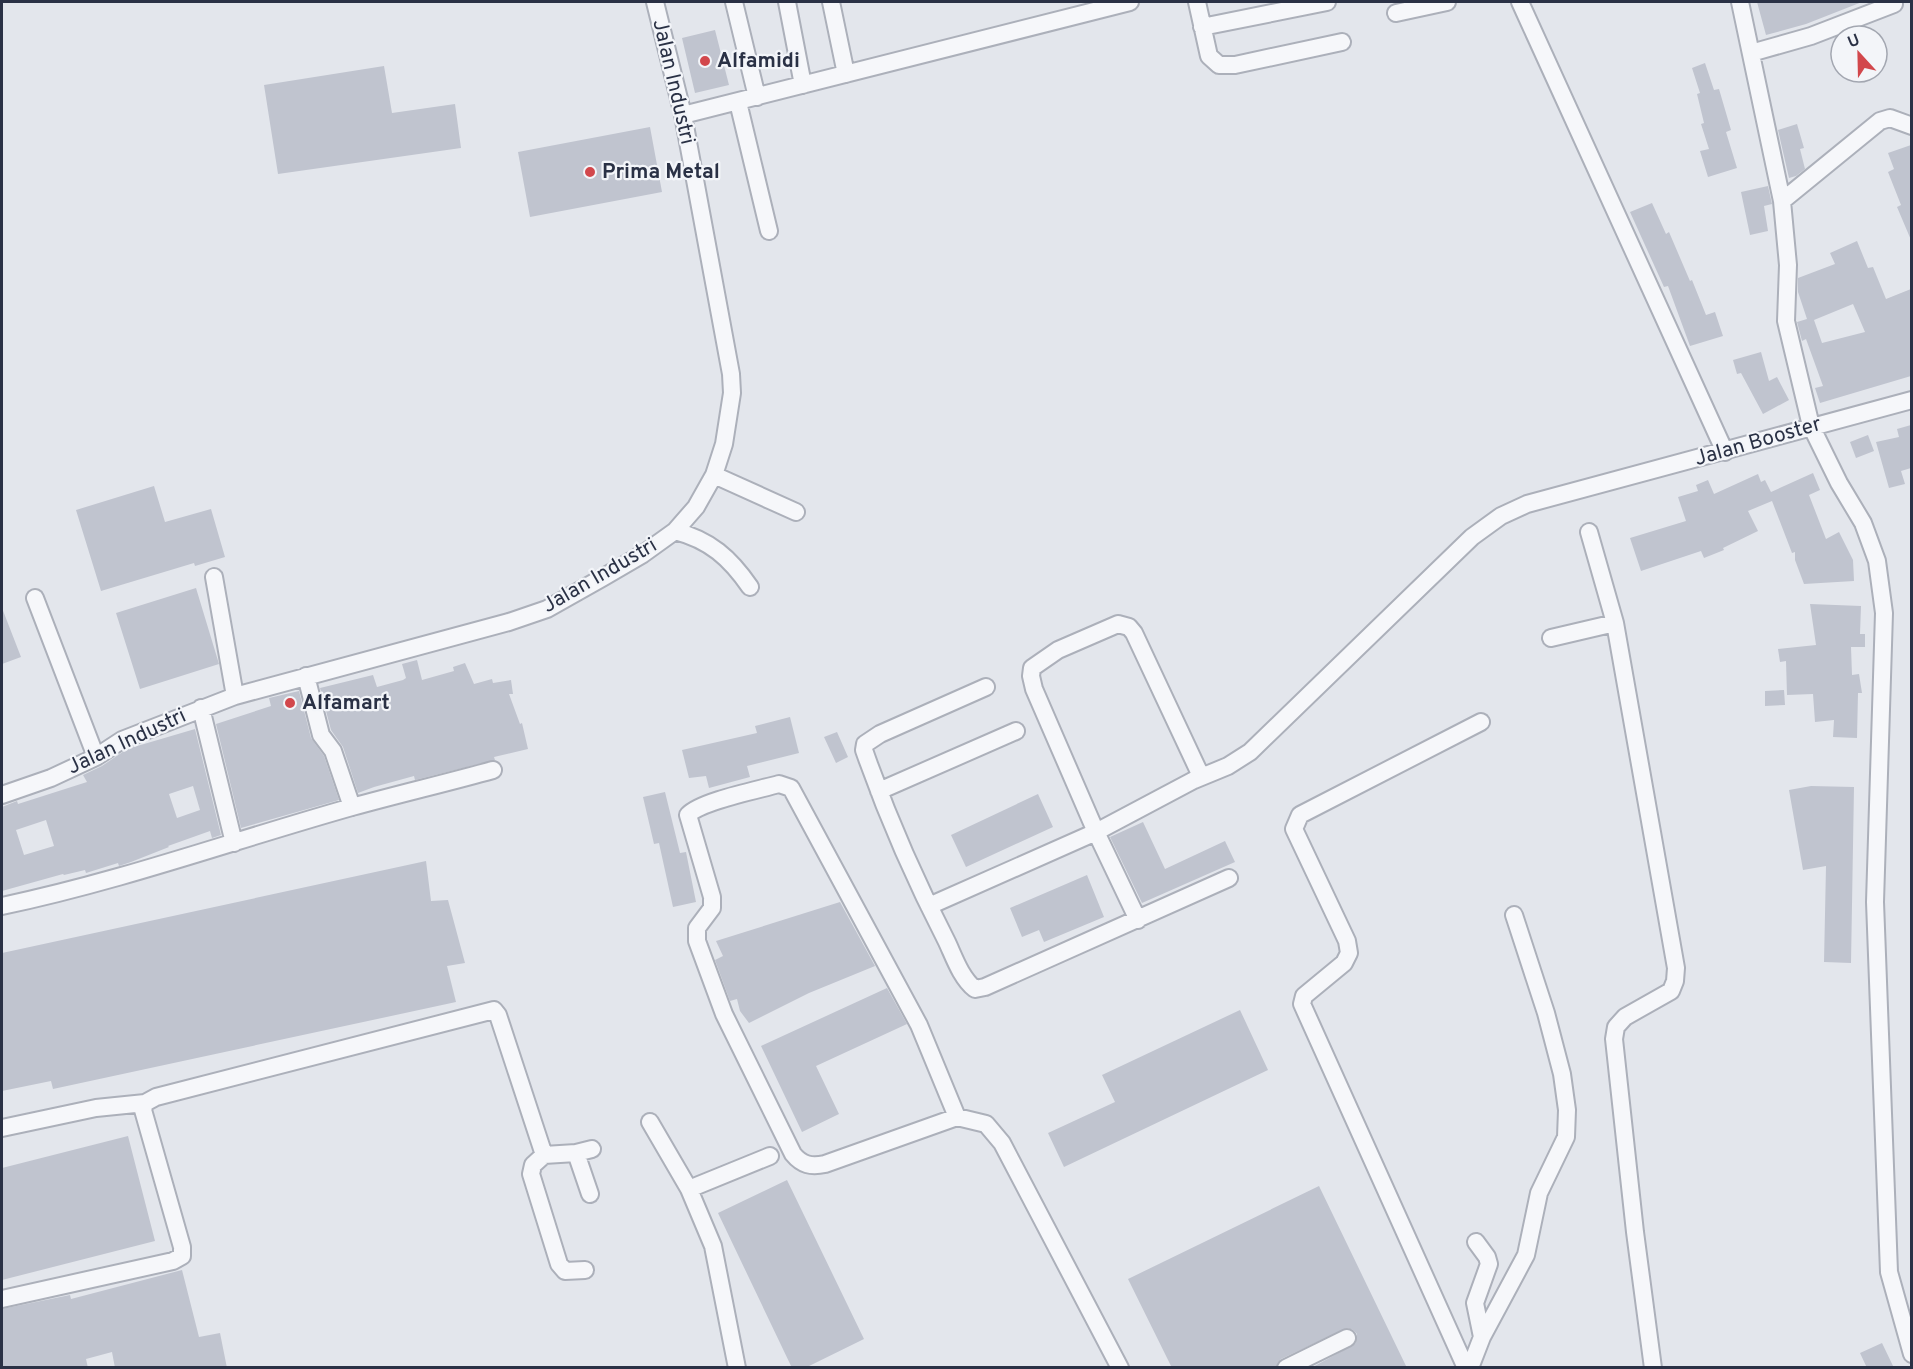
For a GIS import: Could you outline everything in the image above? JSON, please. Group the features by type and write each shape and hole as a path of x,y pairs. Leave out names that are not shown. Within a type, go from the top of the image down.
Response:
{"street":[{"name":"Jalan Industri","path":"2,795 51,778 96,758 122,740 234,696 485,630 547,609 643,554 675,531 696,507 714,475 724,444 731,408 731,374 683,115 655,2"},
{"path":"734,2 757,97"},
{"path":"787,2 803,85"},
{"path":"831,2 846,74"},
{"path":"683,115 1126,2"},
{"path":"1197,2 1209,56 1219,65 1235,65 1342,42"},
{"path":"1202,27 1327,2"},
{"path":"1396,13 1447,2"},
{"path":"1520,2 1725,452"},
{"path":"1740,2 1782,201 1788,265 1786,321 1811,426 1839,483 1863,523 1877,561 1884,613 1875,902 1889,1272 1911,1354"},
{"path":"1751,53 1811,36 1894,4"},
{"path":"738,102 769,231"},
{"path":"1782,201 1880,121 1890,118 1911,126"},
{"name":"Jalan Booster","path":"929,906 1096,832 1201,776 1228,766 1250,752 1472,537 1501,516 1527,504 1911,400"},
{"path":"714,475 796,512"},
{"path":"675,531 696,537 724,555 750,587"},
{"path":"1589,532 1615,623 1676,968 1671,991 1625,1017 1616,1027 1614,1038 1635,1232 1653,1368"},
{"path":"214,577 234,696"},
{"path":"35,598 96,758"},
{"path":"1551,638 1615,623"},
{"path":"1138,920 1096,832 1034,689 1032,668 1058,650 1118,624 1129,627 1134,633 1201,776"},
{"path":"306,676 321,735 333,751 352,807"},
{"path":"986,687 880,734 865,744 864,750 879,791 929,906 963,975 975,989 985,987 1229,878"},
{"path":"201,708 234,843"},
{"path":"1468,1368 1302,1004 1304,996 1344,963 1349,953 1347,941 1294,829 1300,815 1481,722"},
{"path":"879,791 1016,731"},
{"path":"2,906 77,889 352,807 493,770"},
{"path":"957,1118 919,1024 791,788 779,784 690,812 688,815 712,897 712,908 697,927 697,941 724,1014 793,1154 801,1163 815,1166 957,1118 986,1124 1002,1143 1120,1368"},
{"path":"1468,1368 1526,1255 1539,1193 1566,1137 1567,1110 1562,1074 1546,1013 1514,915"},
{"path":"2,1128 96,1108 145,1103 156,1097 494,1010 498,1015 544,1155"},
{"path":"2,1299 173,1261 182,1256 182,1247 142,1110 145,1103"},
{"path":"650,1122 689,1189 713,1246 737,1368"},
{"path":"585,1270 564,1271 559,1264 531,1174 533,1165 544,1155 584,1151 590,1194"},
{"path":"689,1189 770,1156"},
{"path":"1476,1242 1487,1257 1489,1264 1475,1303 1482,1337"},
{"path":"1286,1368 1347,1338"}],"building":[{"path":"1757,2 1862,2 1806,24 1766,35"},
{"name":"Alfamidi","path":"715,30 729,85 695,93 682,38"},
{"path":"1705,63 1714,90 1719,89 1731,130 1726,132 1737,168 1708,177 1700,151 1709,149 1701,124 1704,123 1697,94 1700,93 1692,68"},
{"path":"384,66 392,113 455,104 461,148 278,174 264,85"},
{"path":"1797,124 1804,148 1800,149 1805,169 1789,178 1778,130"},
{"name":"Prima Metal","path":"650,127 662,192 530,217 518,152"},
{"path":"1911,145 1911,240 1897,207 1901,205 1888,172 1894,169 1888,153"},
{"path":"1768,186 1772,204 1764,206 1768,231 1750,235 1741,192"},
{"path":"1652,203 1666,234 1669,232 1706,315 1715,312 1723,336 1690,346 1668,286 1664,287 1630,212"},
{"path":"1857,241 1868,268 1873,267 1886,299 1911,289 1911,376 1820,403 1815,388 1823,386 1806,339 1802,341 1797,322 1807,319 1798,292 1798,278 1835,264 1830,253","holes":["1853,304 1865,332 1822,343 1814,320"]},
{"path":"1761,352 1769,381 1777,377 1789,400 1763,414 1741,373 1737,374 1733,360"},
{"path":"1911,425 1911,468 1901,471 1905,484 1889,488 1876,442 1899,437 1897,429"},
{"path":"1868,435 1874,451 1856,458 1850,442"},
{"path":"1813,473 1820,490 1809,495 1826,539 1839,532 1853,560 1854,581 1804,584 1795,560 1795,552 1792,553 1772,501 1748,511 1758,531 1723,548 1724,550 1704,558 1701,551 1641,571 1630,538 1686,521 1678,497 1698,491 1696,485 1708,480 1714,494 1758,474 1761,482 1765,480 1771,492"},
{"path":"154,486 165,522 211,509 225,557 195,566 194,563 101,591 76,510"},
{"path":"196,588 219,664 140,689 116,613"},
{"path":"1810,604 1861,606 1860,634 1865,634 1865,647 1851,647 1852,675 1859,674 1862,693 1858,693 1857,738 1833,737 1834,720 1815,722 1813,694 1787,695 1786,661 1780,662 1778,649 1816,645"},
{"path":"2,608 21,657 2,664"},
{"path":"417,660 422,680 454,671 453,667 465,663 474,684 492,679 493,683 511,680 513,694 509,694 520,724 522,723 528,749 494,757 495,760 415,780 414,776 358,793 343,747 331,730 320,688 373,675 377,687 403,680 406,678 402,664"},
{"path":"1784,690 1785,705 1765,706 1765,691"},
{"path":"299,691 311,738 324,756 339,800 241,828 216,724 271,706 269,698"},
{"path":"790,717 799,753 747,766 750,777 709,788 706,776 689,778 682,750 757,733 755,726"},
{"path":"195,729 221,835 212,838 210,831 119,866 118,863 86,873 85,870 63,874 2,891 2,807 87,782 83,775 102,766 127,749","holes":["193,786 200,810 177,818 169,794","46,820 54,846 24,855 16,830"]},
{"path":"837,732 848,757 836,763 824,737"},
{"path":"1811,786 1854,787 1851,963 1824,962 1826,866 1803,870 1789,790"},
{"path":"665,792 680,853 686,852 696,902 673,907 659,843 654,844 643,797"},
{"path":"1038,794 1053,827 966,867 951,835"},
{"path":"1143,822 1165,869 1225,841 1235,862 1142,903 1110,837"},
{"path":"426,861 431,901 448,900 465,963 447,966 456,1002 53,1089 51,1081 2,1091 2,953"},
{"path":"1087,875 1104,917 1044,942 1039,930 1022,937 1010,908"},
{"path":"840,902 875,966 809,993 749,1023 740,1011 737,999 730,1001 715,960 723,956 716,941"},
{"path":"887,988 907,1024 816,1066 839,1114 802,1132 761,1046"},
{"path":"1240,1010 1268,1070 1064,1167 1048,1133 1115,1102 1102,1075"},
{"path":"128,1136 155,1241 2,1280 2,1168"},
{"path":"787,1180 864,1339 805,1368 792,1368 718,1213"},
{"path":"1319,1186 1407,1368 1311,1368 1355,1344 1357,1334 1347,1328 1281,1359 1276,1368 1172,1368 1128,1279"},
{"path":"182,1270 199,1337 220,1333 227,1368 115,1368 112,1352 86,1359 88,1368 2,1368 2,1309 70,1295 71,1299"},
{"path":"1882,1343 1894,1368 1867,1368 1860,1353"}],"place":[{"name":"Alfamidi","path":"705,61"},
{"name":"Prima Metal","path":"590,172"},
{"name":"Alfamart","path":"290,703"}]}
